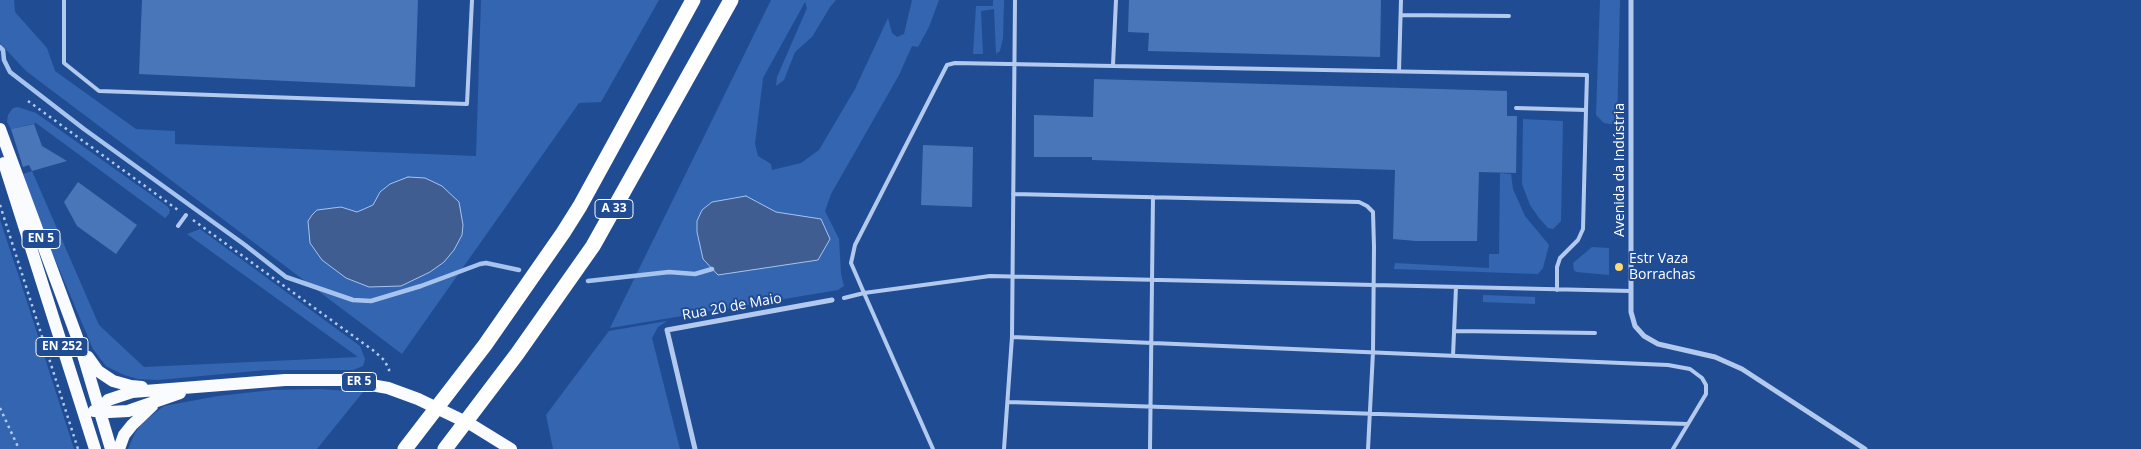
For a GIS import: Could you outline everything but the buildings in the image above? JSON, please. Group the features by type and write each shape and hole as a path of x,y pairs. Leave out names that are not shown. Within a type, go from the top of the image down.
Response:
{"highway":[{"name":"A 33","path":"405,449 529,283 580,206 693,0"},
{"name":"A 33","path":"445,449 479,406 593,246 731,0"}],"main road":[{"name":"EN 5","path":"0,129 81,348 98,371 113,381 131,386 192,388"},
{"name":"EN 5","path":"0,149 41,280"},
{"name":"EN 252","path":"41,280 94,449"},
{"name":"EN 252","path":"81,348 110,449"},
{"name":"ER 5","path":"158,401 192,388 248,382 316,379 351,381 388,388 439,408 511,449"},
{"path":"100,410 108,400 132,392 192,388"},
{"path":"84,414 100,410 109,412 128,411 158,401"},
{"path":"119,449 124,435 132,425 158,401"}],"street":[{"name":"Avenida da Indústria","path":"1631,0 1631,312 1635,326 1644,336 1658,344 1715,357 1742,369 1865,449"},
{"name":"Rua 20 de Maio","path":"694,449 667,330 832,300"}],"lane":[{"path":"64,0 64,63 99,91 467,104 472,0"},
{"path":"1004,449 1012,337 1015,0"},
{"path":"1113,66 1116,0"},
{"path":"1399,71 1401,0"},
{"path":"1401,15 1509,16"},
{"path":"934,449 850,263 855,245 947,65 955,63 1015,63 1586,76 1583,229 1578,240 1560,258 1557,267 1557,290"},
{"path":"1516,108 1586,110"},
{"path":"1013,194 1359,202 1374,212 1374,284 1368,449"},
{"path":"1150,449 1153,197"},
{"path":"178,226 186,215"},
{"path":"844,298 864,293 990,276 1631,291"},
{"path":"1453,356 1456,331 1456,287"},
{"path":"1456,331 1595,333"},
{"path":"1012,337 1668,364 1690,369 1702,378 1706,385 1706,394 1673,449"},
{"path":"1008,402 1688,424"}],"path":[{"path":"28,101 374,351 390,369 388,388"},
{"path":"0,205 78,449"},
{"path":"0,408 19,449"}],"shaded area":[{"path":"0,0 14,0 15,12 47,48 55,71 136,129 175,131 175,144 476,156 481,0 659,0 601,102 579,103 402,354 26,71 0,43"},
{"path":"771,0 836,0 812,37 795,52 784,80 776,86 777,77 807,8 805,2 763,78 755,144 758,156 771,164 772,170 801,163 819,150 855,89 888,18 892,33 897,37 904,34 912,0 939,0 929,27 918,47 912,46 899,75 831,194 825,211 839,239 841,274 844,286 838,290 610,328"},
{"path":"993,0 1004,0 1003,38 1000,51 996,54 994,9 981,11 983,54 973,54 976,6 993,6"},
{"path":"1600,0 1620,0 1617,125 1604,123 1596,115"},
{"path":"18,107 36,113 167,206 170,210 169,214 165,218 36,123 11,129 7,122 8,115 13,108"},
{"path":"1523,119 1563,121 1561,221 1553,229 1548,228 1530,205 1522,184"},
{"path":"32,171 99,325 144,367 358,357 187,234 200,229 360,346 365,359 363,366 353,370 266,370 158,380 138,379 124,375 106,366 93,349 43,231 23,174"},
{"path":"1500,173 1511,174 1513,189 1525,216 1549,245 1543,268 1538,274 1394,269 1395,263 1489,268 1489,254 1499,254"},
{"path":"408,177 425,178 442,186 459,202 463,225 462,235 454,250 444,262 430,272 401,286 369,287 346,278 322,260 310,243 308,221 317,210 341,207 357,212 373,205 380,192 390,184"},
{"path":"746,196 776,212 821,219 830,239 818,260 718,275 703,259 697,232 697,221 702,210 712,202"},
{"path":"0,220 21,283 74,449 0,449"},
{"path":"1592,247 1609,248 1609,275 1576,272 1574,270 1573,263"},
{"path":"1483,295 1535,297 1535,304 1483,302"},
{"path":"667,321 658,327 652,338 680,449 553,449 546,415 609,331"},
{"path":"319,389 363,392 317,449 128,449 135,433 143,422 164,406 218,396 272,390"}],"waterway":[{"path":"0,47 3,50 4,60 10,72 84,129 245,245 286,277 353,300 371,301 421,286 480,264 486,263 519,270"},
{"path":"588,281 669,272 695,274 712,269"}],"place":[{"name":"Estr Vaza Borrachas","path":"1619,267"}]}
